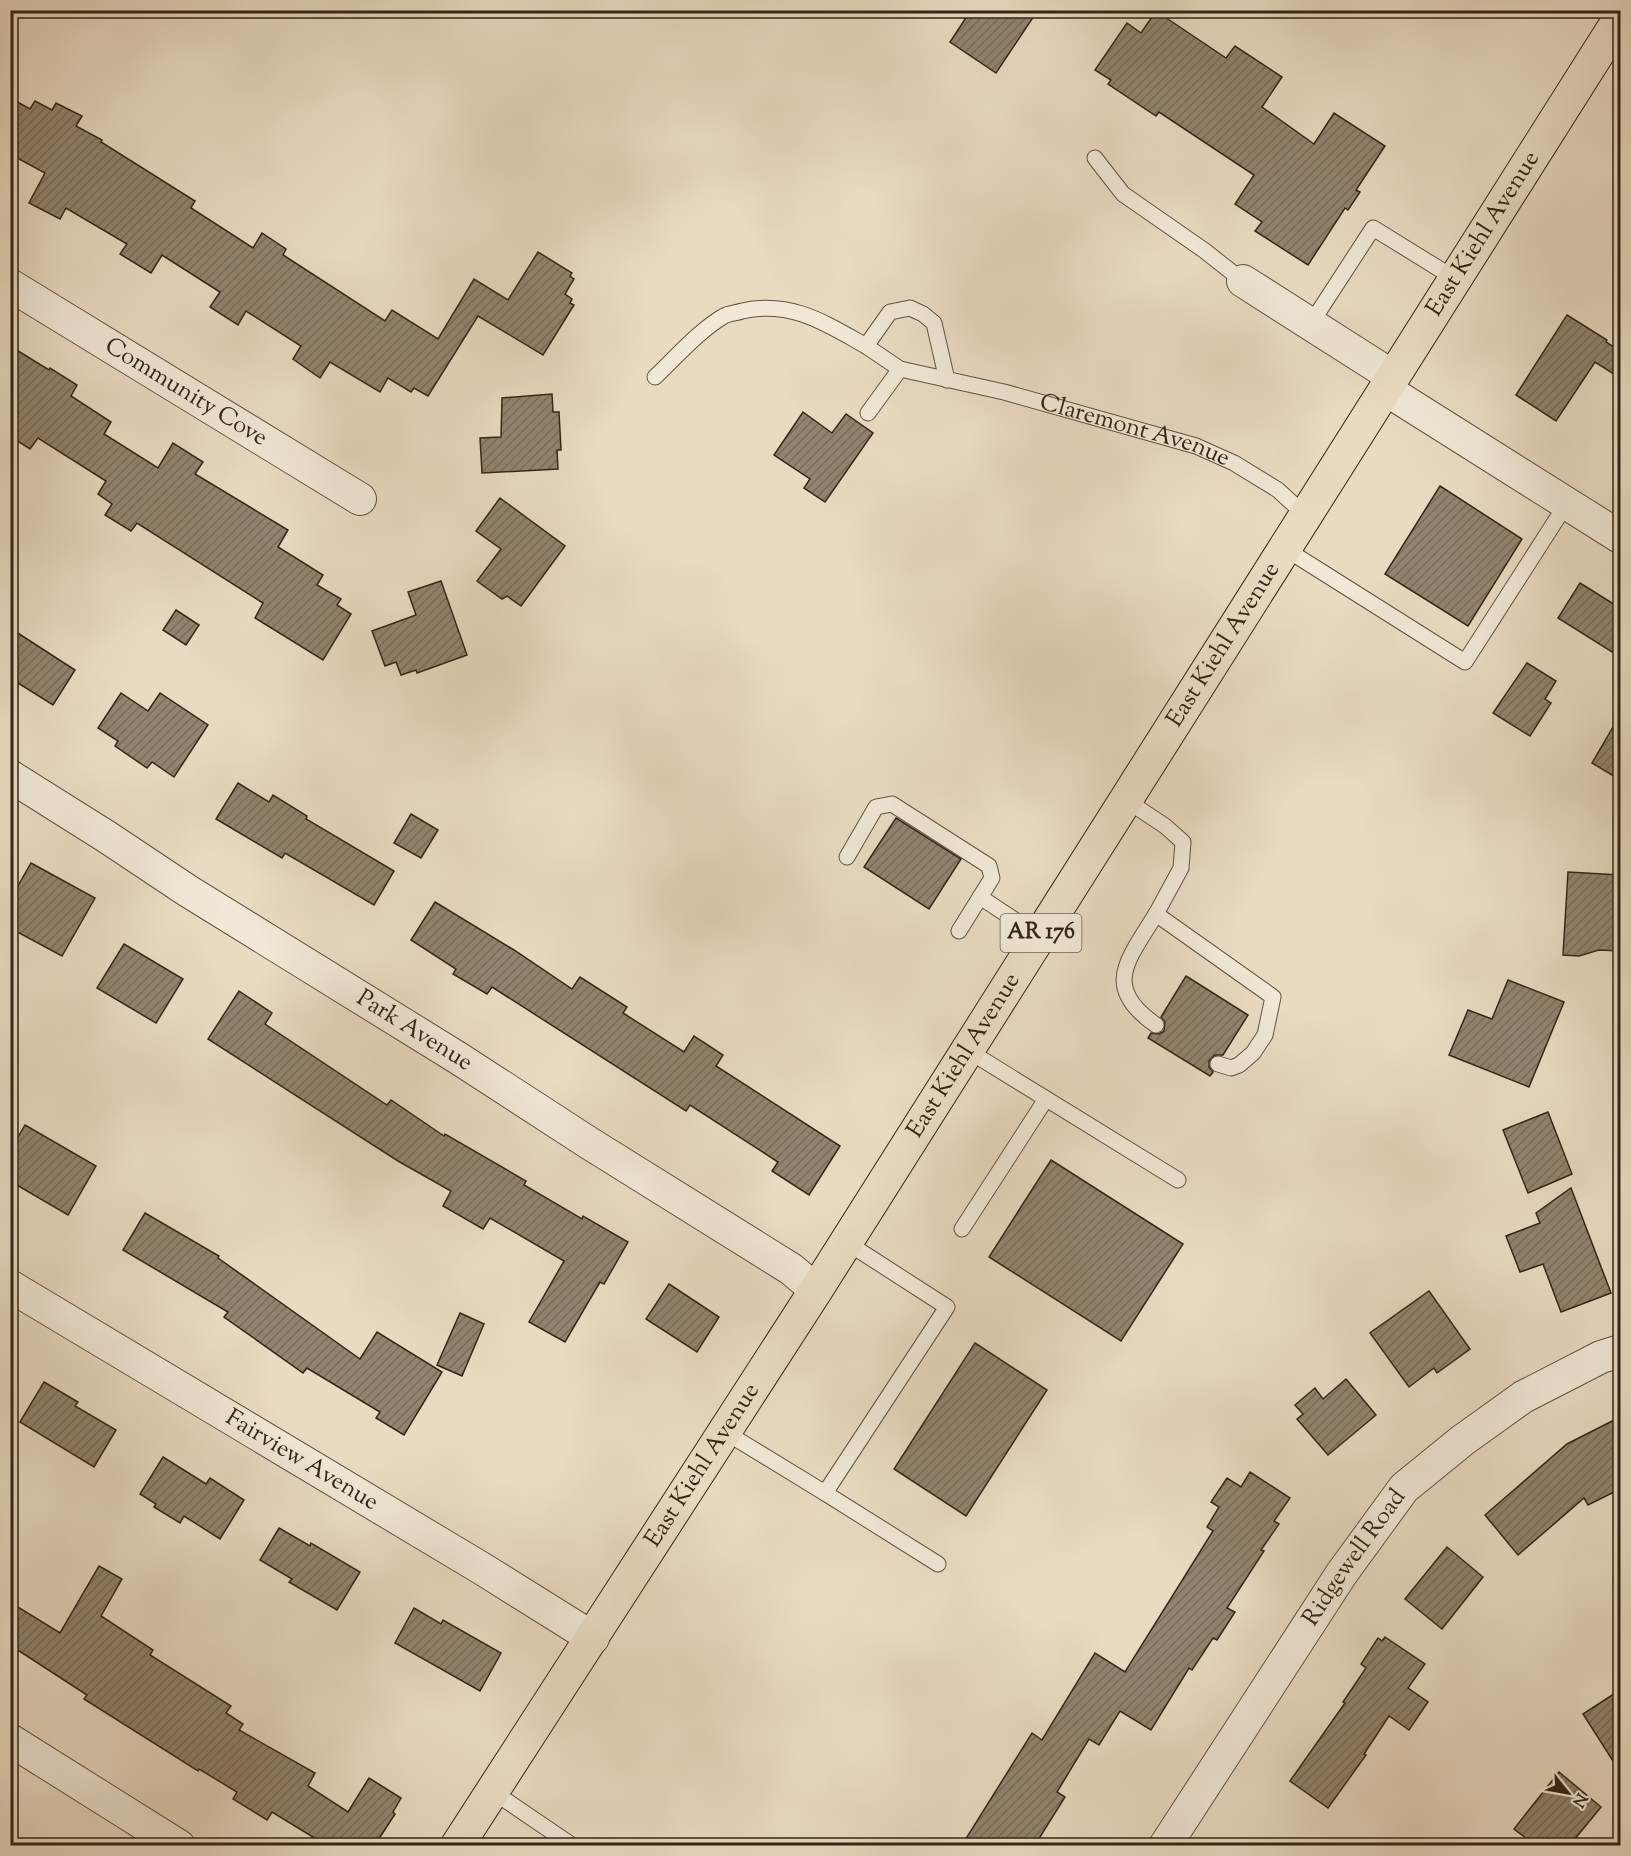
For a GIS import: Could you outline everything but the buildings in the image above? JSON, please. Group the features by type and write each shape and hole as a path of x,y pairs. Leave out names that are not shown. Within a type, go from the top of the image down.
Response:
{"main road":[{"name":"East Kiehl Avenue","path":"457,1845 816,1290 1388,383 1619,24"}],"street":[{"path":"1243,281 1388,383 1620,537"},
{"name":"Community Cove","path":"10,285 360,499"},
{"name":"Park Avenue","path":"10,776 188,891 458,1058 791,1269 816,1290"},
{"name":"Fairview Avenue","path":"10,1286 481,1568 593,1638"},
{"name":"Ridgewell Road","path":"1166,1845 1342,1573 1404,1488 1462,1440 1523,1396 1601,1357 1620,1351"},
{"path":"10,1740 179,1845"}],"lane":[{"path":"1095,158 1123,194 1205,251 1243,281"},
{"path":"1310,326 1373,228 1455,278"},
{"name":"Claremont Avenue","path":"656,377 695,338 725,315 753,309 783,308 815,318 866,346 900,369 1004,392 1196,446 1234,463 1278,490 1305,515"},
{"path":"866,346 890,312 910,308 923,314 934,323 947,380"},
{"path":"868,413 900,369"},
{"path":"1284,548 1465,662 1567,503"},
{"path":"1126,800 1165,826 1183,842 1181,868 1132,954 1123,978 1125,994 1140,1014 1156,1025"},
{"path":"847,857 876,807 892,804 989,866 992,878 959,931"},
{"path":"980,897 1039,936"},
{"path":"1156,914 1274,997 1265,1035 1252,1053 1239,1065 1231,1068 1218,1064"},
{"path":"967,1050 1178,1180"},
{"path":"962,1228 1046,1099"},
{"path":"825,1493 947,1307 846,1242"},
{"path":"725,1432 938,1564"},
{"path":"492,1791 569,1844"}]}
